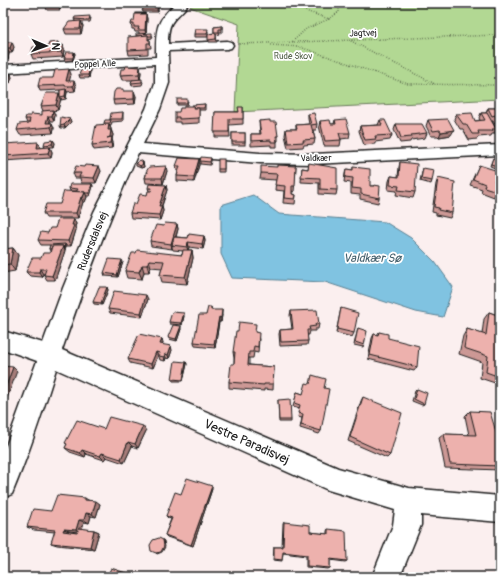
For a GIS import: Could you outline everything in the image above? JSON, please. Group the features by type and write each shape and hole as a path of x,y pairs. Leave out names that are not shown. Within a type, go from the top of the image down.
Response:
{"street":[{"name":"Rudersdalsvej","path":"3,485 17,450 49,354 103,212 153,109 162,83 162,30 165,22 183,3"},
{"name":"Poppel Alle","path":"3,69 162,54 227,45"},
{"name":"Valdkær","path":"133,148 260,158 313,158 500,150"},
{"name":"Vestre Paradisvej","path":"3,340 49,354 338,481 410,502 500,509"},
{"path":"386,577 407,525 410,502"}],"path":[{"path":"282,3 329,19"},
{"path":"292,42 306,30 329,19 339,12 339,6 342,3"},
{"name":"Jagtvej","path":"227,45 500,35"},
{"path":"350,40 436,84"},
{"path":"261,44 300,47 408,84 500,85"}],"green space":[{"name":"Rude Skov","path":"194,3 500,3 500,99 235,112 239,24 190,7"}],"water":[{"name":"Valdkær Sø","path":"253,195 279,214 385,222 411,238 435,262 453,287 443,317 416,312 325,282 232,278 221,254 221,205"}],"building":[{"path":"46,3 59,3 59,5 45,5"},
{"path":"158,4 157,10 142,10 146,5"},
{"path":"135,14 146,14 145,30 138,30 139,27 134,27 134,24 131,24 132,21 134,21"},
{"path":"90,16 89,20 74,19 75,17"},
{"path":"81,21 80,29 64,29 69,22"},
{"path":"222,26 222,29 219,29 219,32 214,32 214,27"},
{"path":"195,29 208,29 207,34 194,34"},
{"path":"152,33 152,36 136,36 136,34"},
{"path":"216,33 216,39 208,40 208,34"},
{"path":"148,35 148,40 150,40 150,43 147,43 147,49 128,50 128,37"},
{"path":"3,42 12,42 10,48 7,48 5,54 3,55"},
{"path":"58,42 57,46 63,45 61,52 31,54 33,47 48,46 49,43"},
{"path":"66,52 74,52 73,58 64,58"},
{"path":"126,66 140,67 139,74 120,75 121,69 125,69"},
{"path":"69,69 66,81 74,81 73,86 38,86 40,78 53,78 55,70"},
{"path":"90,69 88,75 79,75 81,70"},
{"path":"11,74 9,80 3,80 5,75"},
{"path":"142,79 142,82 131,83 132,80"},
{"path":"66,89 65,96 60,97 60,90"},
{"path":"116,89 123,89 123,91 134,91 134,99 113,100"},
{"path":"46,93 59,93 56,105 41,106"},
{"path":"177,99 187,99 187,103 177,103"},
{"path":"205,104 204,108 194,108 194,106 192,106 192,105"},
{"path":"184,106 194,106 193,108 199,108 199,118 179,119 179,117 175,117 175,112 179,112 180,108 184,108"},
{"path":"238,107 243,107 243,119 229,119 229,132 214,132 215,112 239,112"},
{"path":"488,108 500,108 500,123 495,115 492,116"},
{"path":"53,110 52,116 48,116 46,123 52,123 51,127 17,130 19,124 29,123 30,119 25,119 26,116 31,116 31,114 42,115 42,111"},
{"path":"123,112 122,119 110,119 111,113"},
{"path":"314,113 317,124 311,125 315,139 303,140 304,142 288,143 286,129 297,129 296,125 311,124 308,114"},
{"path":"472,113 475,121 485,120 481,113 487,113 496,129 492,129 493,131 478,131 479,134 472,134 466,124 463,124 456,114"},
{"path":"61,117 70,119 64,125 60,126"},
{"path":"346,119 350,133 339,133 341,140 325,141 320,121 330,120 331,124 336,124 335,120"},
{"path":"448,119 454,130 441,132 440,130 433,131 428,120"},
{"path":"105,120 111,120 110,123 104,123"},
{"path":"270,120 270,122 276,122 278,136 276,136 277,142 271,142 271,140 251,141 251,134 261,134 259,121"},
{"path":"380,120 385,120 392,135 375,136 376,139 365,140 360,126 382,125"},
{"path":"109,124 108,130 111,130 110,137 107,138 112,137 111,143 92,145 96,125"},
{"path":"396,124 422,124 427,133 401,138"},
{"path":"232,133 245,133 245,142 232,142"},
{"path":"53,140 52,144 44,145 45,141"},
{"path":"38,142 37,148 50,147 48,153 3,156 3,144"},
{"path":"201,157 211,158 210,162 200,161"},
{"path":"179,158 199,159 194,177 177,176 180,166 176,166"},
{"path":"493,158 500,160 500,167 491,164"},
{"path":"218,159 224,159 224,169 218,169"},
{"path":"140,160 143,164 140,166 136,163"},
{"path":"400,162 417,164 415,192 398,190 399,186 390,185 391,176 399,177"},
{"path":"309,163 337,168 337,190 320,189 320,178 301,177 302,168 308,169"},
{"path":"85,165 99,166 94,178 79,177 81,173 73,173 76,166 84,167"},
{"path":"277,165 296,166 295,186 292,186 292,194 296,195 295,199 284,198 285,186 275,185 277,174 261,173 261,166 277,167"},
{"path":"479,165 498,171 494,181 500,183 497,191 484,187 485,184 473,179"},
{"path":"166,166 162,178 145,178 149,167"},
{"path":"353,167 370,169 370,186 380,186 379,198 361,194 361,189 352,188 353,178 345,177 346,169 353,170"},
{"path":"423,168 434,170 432,181 421,179"},
{"path":"438,178 455,182 452,213 438,210 439,208 434,207"},
{"path":"70,184 92,184 89,193 85,193 76,192 78,189 69,188"},
{"path":"149,184 166,185 159,206 162,206 159,215 130,213 133,204 136,204 140,194 147,195 148,191 151,191 152,188 148,188"},
{"path":"64,191 85,192 83,197 81,197 76,213 43,213 46,204 60,204"},
{"path":"58,219 74,219 72,225 74,225 68,241 38,240 41,232 48,233 50,228 55,228"},
{"path":"165,223 177,224 171,244 150,241 156,225 164,226"},
{"path":"189,234 204,236 202,244 188,242 187,247 172,245 174,237 188,238"},
{"path":"65,244 64,248 63,246 52,246 51,249 49,249 50,245"},
{"path":"52,246 63,246 52,276 44,275 46,269 40,269 39,272 26,272 32,258 41,258 43,253 50,253"},
{"path":"13,248 10,264 3,265 3,249"},
{"path":"137,250 182,255 183,250 192,250 185,277 160,275 164,261 149,260 147,265 142,265 139,272 125,271 132,253 136,253"},
{"path":"109,259 122,260 117,275 104,273"},
{"path":"99,287 107,287 101,303 93,302"},
{"path":"114,291 146,295 141,313 108,309"},
{"path":"208,307 211,307 211,310 222,310 221,318 219,317 214,344 194,342 199,315 206,315"},
{"path":"341,308 358,313 354,333 337,329"},
{"path":"317,310 319,324 309,327 310,330 307,330 308,341 281,342 280,330 293,329 291,311"},
{"path":"172,312 184,313 181,323 169,322"},
{"path":"489,312 500,316 500,377 486,372 488,356 464,348 467,329 486,335"},
{"path":"239,322 256,324 255,332 259,333 258,347 254,346 253,352 249,352 248,365 274,367 273,384 264,385 229,382 231,364 234,364 235,352 233,352"},
{"path":"173,325 181,326 176,339 168,337"},
{"path":"358,328 367,331 364,345 355,342"},
{"path":"379,332 388,334 388,338 419,346 417,367 370,355 374,334 378,335"},
{"path":"139,334 162,339 160,344 171,346 168,355 165,354 164,357 159,356 160,353 156,352 151,364 128,359"},
{"path":"175,361 186,362 183,380 172,379"},
{"path":"3,366 13,367 3,394"},
{"path":"312,375 326,379 324,388 329,389 321,431 301,425 303,414 298,413 300,405 294,403 297,392 303,394 306,383 310,384"},
{"path":"417,389 427,393 424,404 414,399"},
{"path":"363,397 402,413 390,455 350,437"},
{"path":"290,399 291,420 279,420 278,400"},
{"path":"470,411 490,412 497,435 500,435 500,466 450,464 444,434 476,435"},
{"path":"109,417 143,426 135,444 128,442 121,459 102,453 100,456 82,450 80,453 65,448 67,444 65,443 77,420 104,429"},
{"path":"187,478 212,486 191,545 165,535 172,518 166,516 175,492 181,494"},
{"path":"57,495 85,498 85,500 96,501 92,514 86,513 84,520 79,520 76,530 64,529 63,531 77,533 79,528 94,530 90,547 51,543 55,530 27,527 33,509 51,511"},
{"path":"284,522 310,525 310,532 328,534 328,529 346,531 347,561 330,559 330,568 307,566 307,555 283,552 282,560 274,559 274,547 283,547"},
{"path":"159,538 163,540 164,546 161,552 156,553 151,551 150,545 153,540"},
{"path":"111,568 138,577 107,577"}]}
